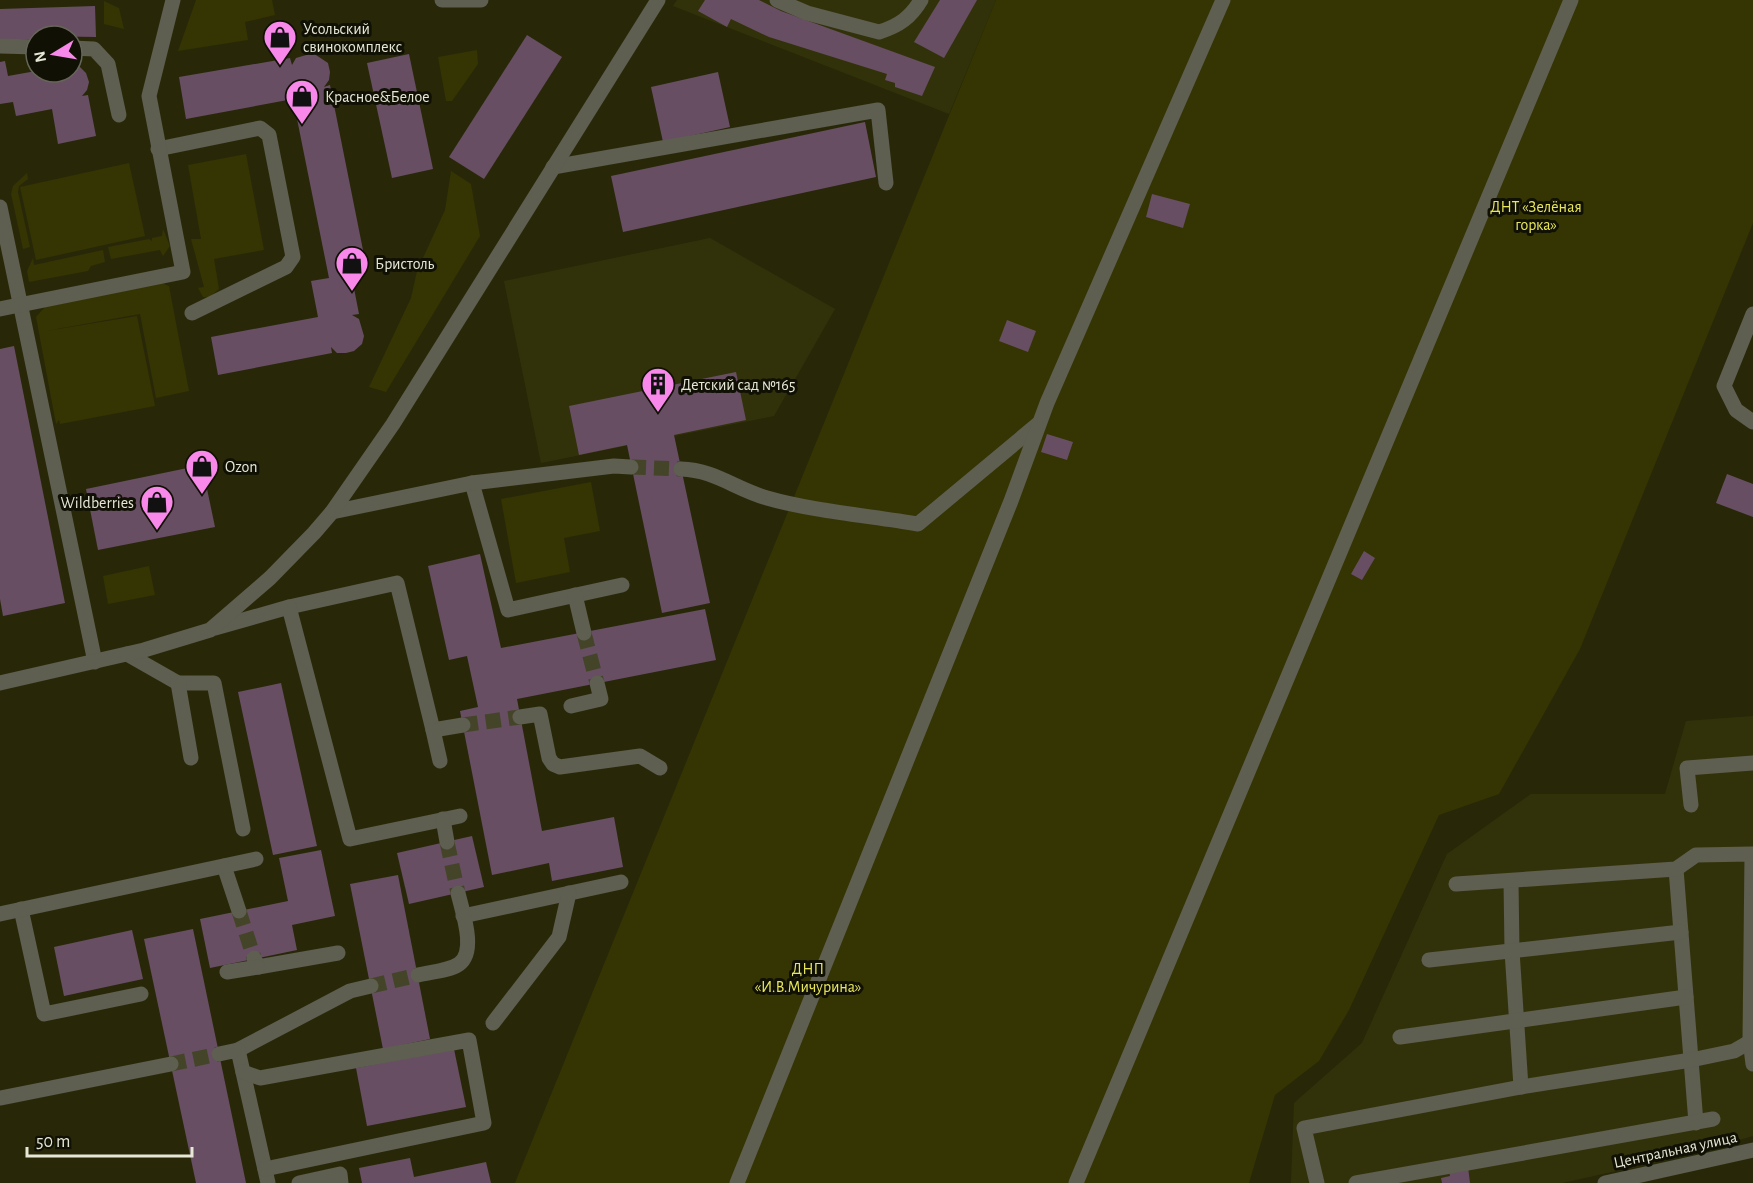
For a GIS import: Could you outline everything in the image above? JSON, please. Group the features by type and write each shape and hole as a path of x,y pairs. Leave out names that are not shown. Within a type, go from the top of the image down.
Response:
{"street":[{"path":"0,309 183,272 149,96 172,0"},
{"path":"442,0 481,0"},
{"path":"210,630 270,578 332,512 393,424 658,0"},
{"path":"777,0 807,13 879,32 890,29 913,14 921,0"},
{"path":"737,1183 1040,422 1223,0"},
{"path":"1076,1183 1571,0"},
{"path":"0,46 24,47"},
{"path":"84,49 94,49 108,64 119,115"},
{"path":"553,167 878,110 886,183"},
{"path":"158,149 260,128 269,135 293,257 286,267 192,313"},
{"path":"0,207 95,662"},
{"path":"1753,314 1724,386 1736,410 1753,422"},
{"path":"681,469 702,470 768,498 918,524 1040,422"},
{"path":"332,512 472,483 614,466 631,467"},
{"path":"472,483 508,610 622,585"},
{"path":"0,683 127,654 289,607 397,583 440,762"},
{"path":"575,595 584,633"},
{"path":"289,607 350,839 460,816"},
{"path":"127,654 178,683 214,683 243,829"},
{"path":"178,683 191,758"},
{"path":"571,706 601,699 597,683"},
{"path":"520,717 540,714 549,758 552,764 560,767 640,756 660,768"},
{"path":"433,730 463,725"},
{"path":"1691,805 1687,768 1753,763"},
{"path":"442,819 447,842"},
{"path":"1456,885 1676,869 1696,855 1752,854 1753,1064"},
{"path":"0,914 256,859"},
{"path":"224,866 239,911"},
{"path":"1676,869 1696,1124"},
{"path":"1511,881 1512,951 1521,1087"},
{"path":"463,915 621,882"},
{"path":"418,975 457,966 465,959 468,948 458,893"},
{"path":"493,1023 559,937 569,893"},
{"path":"21,909 44,1014 141,994"},
{"path":"1429,960 1681,932"},
{"path":"227,972 256,963 338,953"},
{"path":"219,1054 238,1050 350,991 370,986"},
{"path":"1400,1037 1686,997"},
{"path":"238,1050 266,1176 484,1123 469,1040 260,1078 243,1072"},
{"path":"1317,1183 1304,1128 1521,1087 1691,1060 1734,1051 1752,1040"},
{"path":"0,1103 0,1096 171,1064"},
{"path":"1356,1183 1696,1124 1713,1119"},
{"name":"Центральная улица","path":"1605,1183 1753,1150"},
{"path":"299,1183 340,1174 341,1183"}],"shaded area":[{"path":"677,0 996,0 949,114 673,6"},
{"path":"710,238 835,309 774,416 541,463 504,281"},
{"path":"1753,716 1753,1136 1680,1157 1562,1183 1291,1183 1294,1103 1362,1043 1447,854 1531,794 1665,794 1686,721"}],"green space":[{"path":"196,0 272,0 275,15 245,22 248,40 178,51"},
{"path":"996,0 1753,0 1753,223 1580,649 1499,794 1439,815 1349,1010 1319,1061 1275,1095 1249,1183 515,1183"},
{"path":"104,1 119,8 124,29 104,24"},
{"path":"477,50 478,64 452,101 446,101 438,57"},
{"path":"246,154 264,250 214,259 219,289 210,297 203,297 198,288 204,287 191,239 201,239 188,165"},
{"path":"129,163 145,236 36,260 20,187"},
{"path":"451,171 471,184 480,236 386,392 369,387 411,298 417,271 445,210"},
{"path":"27,173 28,179 19,186 18,192 30,247 23,249 11,194 13,186"},
{"path":"163,229 170,246 163,256 160,250 111,259 108,247 149,239 152,241 152,238 162,236"},
{"path":"103,250 105,262 91,266 88,271 29,282 27,271 33,258 34,265"},
{"path":"162,283 169,286 189,391 156,398 140,314 46,331 137,316 155,406 60,424 59,420 56,424 36,317 45,307"},
{"path":"591,482 600,531 564,538 570,572 516,583 501,499"},
{"path":"149,566 155,595 108,604 103,576"}],"building":[{"path":"705,0 759,0 781,11 935,67 922,96 895,87 895,83 885,80 887,74 769,37 731,19 727,27 698,11"},
{"path":"940,0 977,0 944,58 914,42"},
{"path":"95,6 96,37 84,37 84,24 24,24 24,40 0,41 0,9"},
{"path":"527,35 562,57 484,179 449,157"},
{"path":"313,53 328,63 329,80 324,87 330,85 367,270 351,273 359,314 352,315 359,319 364,336 362,344 354,351 346,353 337,353 331,347 332,353 218,375 211,337 318,317 311,281 329,278 293,99 186,119 179,77 290,58 292,65 296,58"},
{"path":"409,54 433,169 392,178 367,63"},
{"path":"5,61 8,76 24,73 24,84 84,84 84,71 89,82 82,96 88,95 96,136 58,144 52,109 16,116 13,102 0,104 0,62"},
{"path":"718,72 730,127 663,142 651,87"},
{"path":"865,122 876,177 623,232 611,176"},
{"path":"1152,194 1190,204 1183,228 1146,217"},
{"path":"1007,320 1036,331 1028,352 999,341"},
{"path":"14,346 65,603 3,616 0,599 0,349"},
{"path":"736,372 746,420 674,435 710,603 662,613 627,445 579,455 569,406"},
{"path":"1047,434 1073,442 1067,460 1041,452"},
{"path":"202,465 215,527 98,550 86,489"},
{"path":"1727,474 1753,484 1753,517 1716,503"},
{"path":"1364,551 1375,558 1362,580 1351,574"},
{"path":"480,554 501,648 705,609 716,660 517,699 542,831 614,817 623,867 552,881 549,863 492,875 460,711 478,707 467,656 449,660 428,566"},
{"path":"281,683 317,846 273,855 238,692"},
{"path":"472,836 484,887 409,904 397,853"},
{"path":"321,850 335,916 292,925 297,950 210,968 200,919 288,901 279,858"},
{"path":"398,875 430,1039 383,1049 350,884"},
{"path":"193,929 246,1183 196,1183 144,939"},
{"path":"132,930 143,979 64,996 54,947"},
{"path":"454,1049 466,1107 367,1126 356,1068"},
{"path":"410,1158 414,1177 486,1162 491,1183 362,1183 359,1168"},
{"path":"1468,1167 1470,1183 1442,1183 1441,1178 1450,1176 1449,1170"}],"tunnel":[{"path":"631,467 681,469"},
{"path":"584,633 597,683"},
{"path":"463,725 520,717"},
{"path":"447,842 458,893"},
{"path":"239,911 254,958"},
{"path":"371,986 418,975"},
{"path":"171,1064 219,1054"}],"place":[{"name":"Усольский свинокомплекс","path":"280,66"},
{"name":"Красное&Белое","path":"302,125"},
{"name":"Бристоль","path":"352,292"},
{"name":"Детский сад №165","path":"658,413"},
{"name":"Ozon","path":"202,495"},
{"name":"Wildberries","path":"157,531"}],"park label":[{"name":"ДНТ «Зелёная горка»","path":"1536,215"},
{"name":"ДНП «И.В.Мичурина»","path":"808,977"}]}
